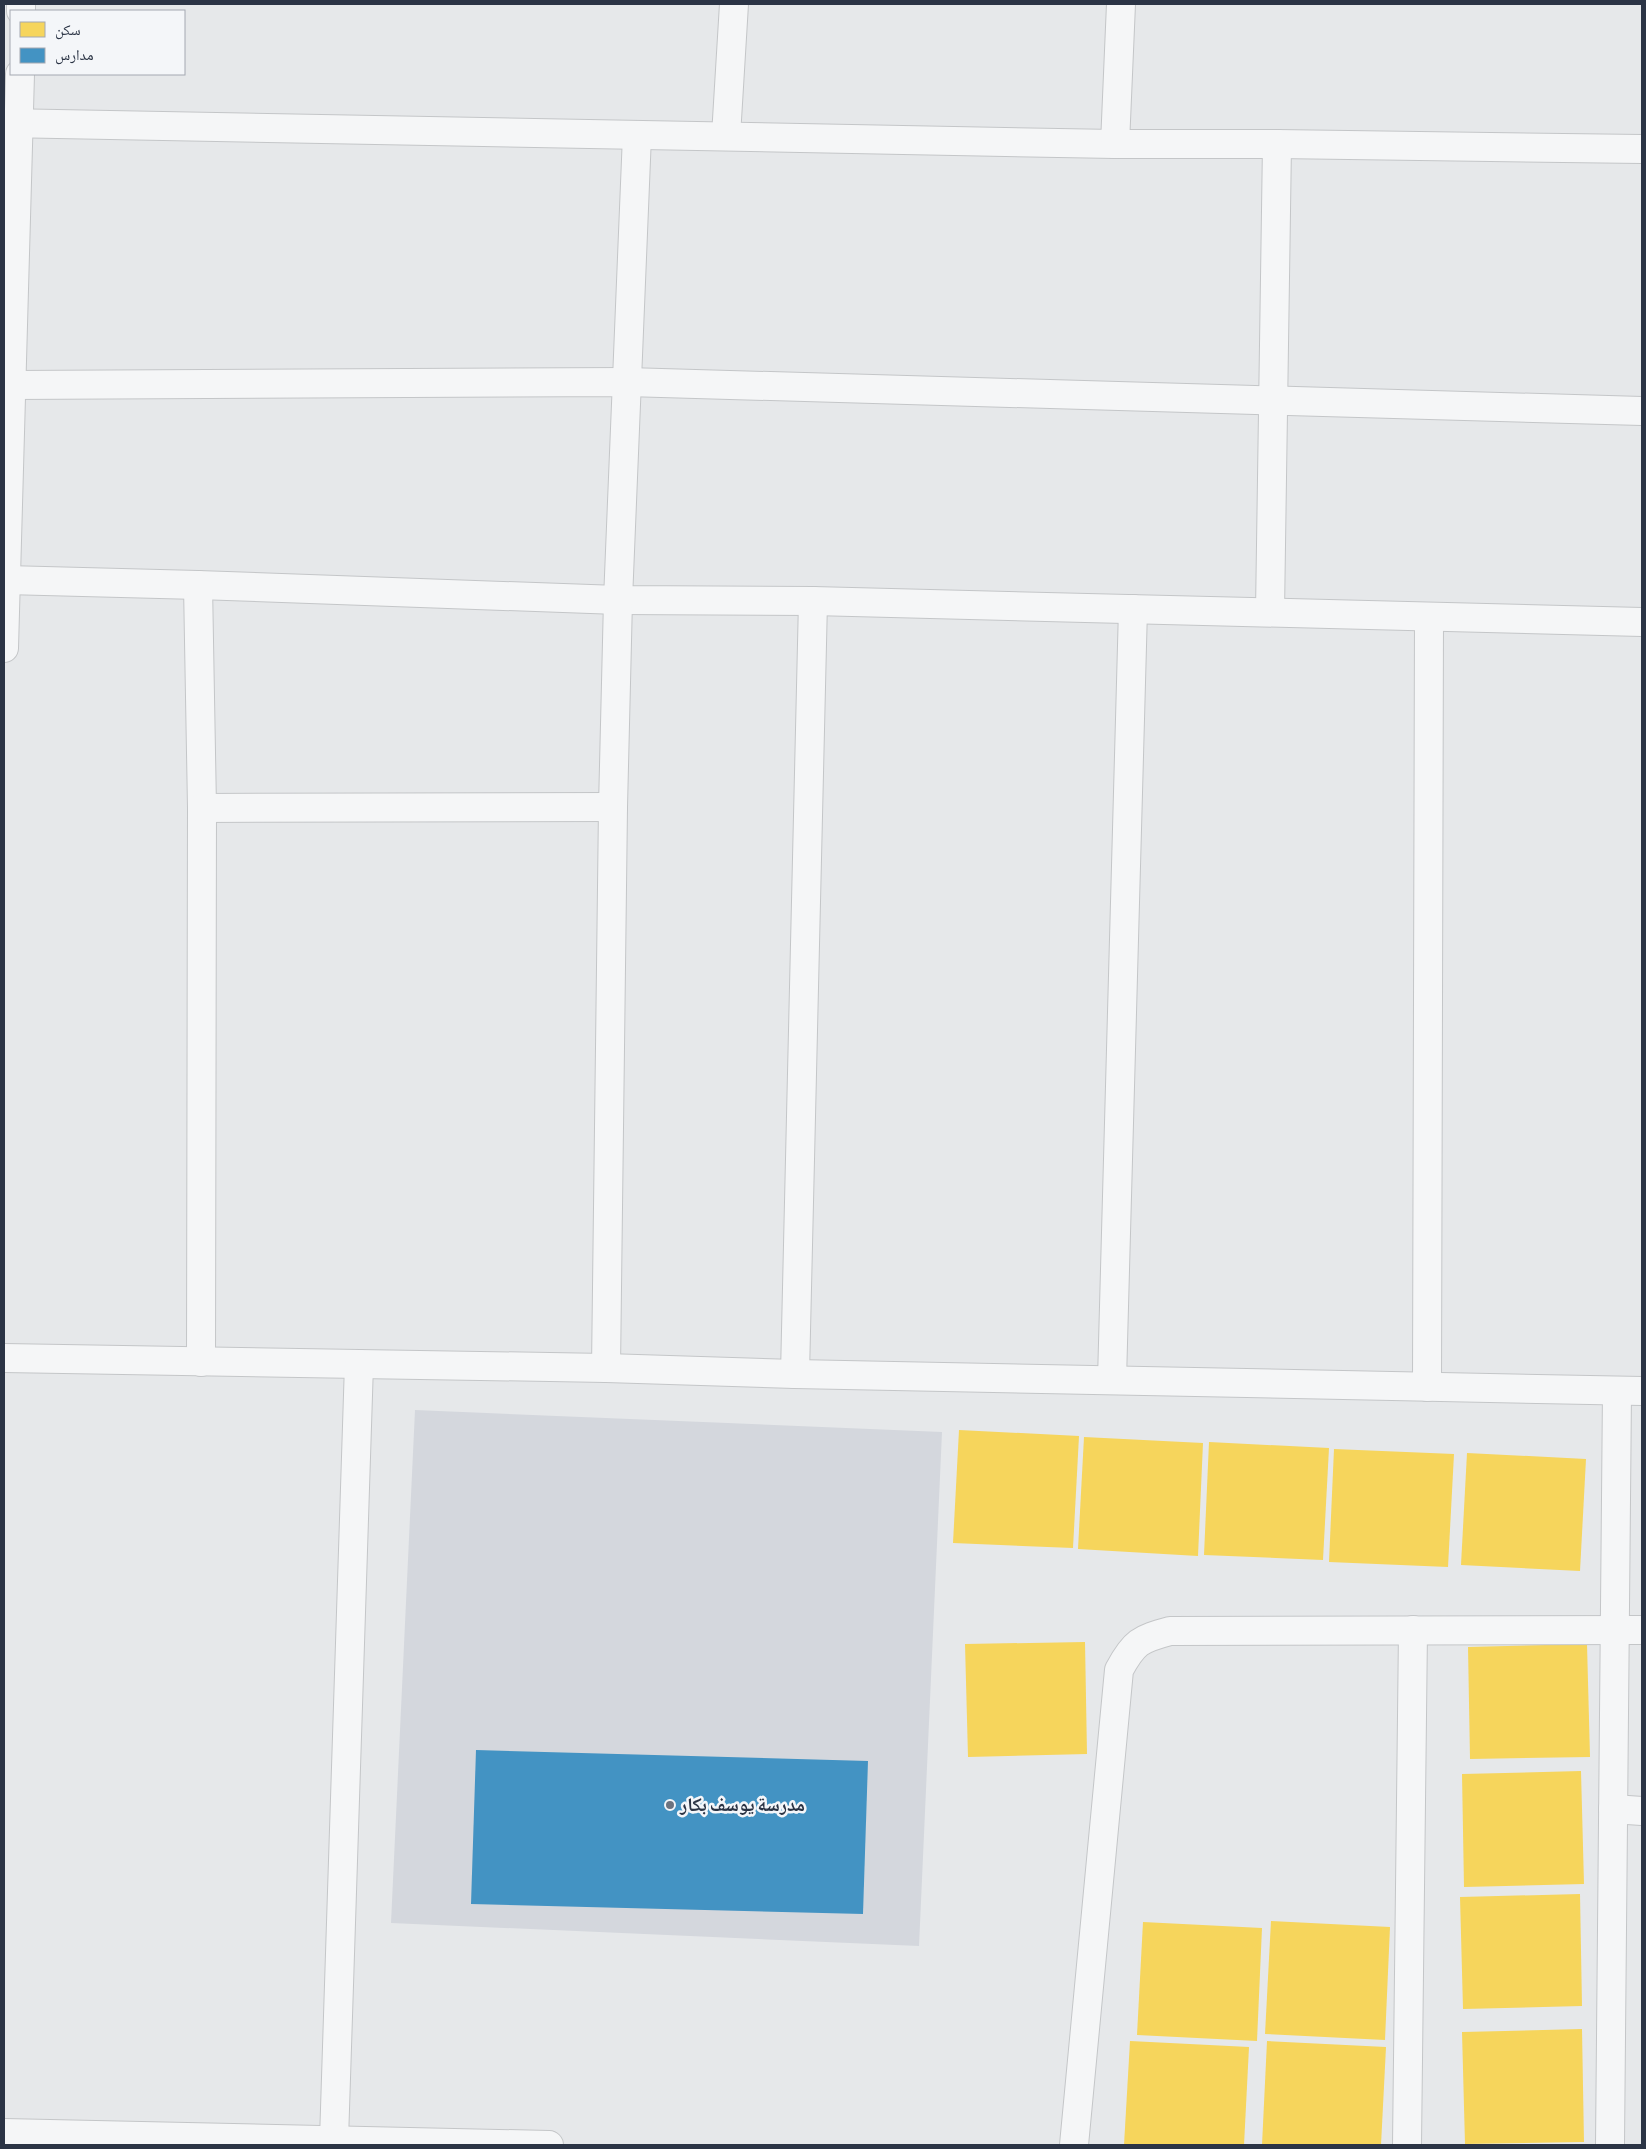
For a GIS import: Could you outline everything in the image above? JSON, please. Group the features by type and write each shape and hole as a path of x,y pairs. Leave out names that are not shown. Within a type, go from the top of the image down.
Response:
{"street":[{"path":"726,136 734,4"},
{"path":"1115,144 1121,4"},
{"path":"4,648 12,385 12,123 20,75"},
{"path":"12,123 1115,144 1277,144 1642,149"},
{"path":"606,1368 613,807 618,600 637,135"},
{"path":"1270,612 1277,144"},
{"path":"12,385 626,382 1642,411"},
{"path":"6,580 618,600 813,601 1642,622"},
{"path":"198,585 202,808 200,1362"},
{"path":"795,1374 813,601"},
{"path":"1112,1380 1133,609"},
{"path":"1427,1387 1429,616"},
{"path":"202,808 613,807"},
{"path":"4,1358 606,1368 795,1374 1630,1391 1615,1629 1610,2145"},
{"path":"334,2140 359,1364"},
{"path":"1407,2145 1413,1630"},
{"path":"1074,2145 1119,1670 1128,1653 1144,1638 1170,1631 1642,1630"},
{"path":"1613,1809 1642,1811"},
{"path":"4,2133 549,2145"}],"shaded area":[{"path":"415,1410 942,1432 919,1946 391,1923"}],"building: سكن":[{"path":"959,1430 1079,1436 1073,1548 953,1543"},
{"path":"1084,1437 1203,1443 1198,1556 1078,1549"},
{"path":"1209,1442 1329,1448 1323,1560 1204,1555"},
{"path":"1334,1449 1454,1454 1448,1567 1329,1562"},
{"path":"1467,1453 1586,1459 1580,1571 1461,1565"},
{"path":"1085,1642 1087,1754 968,1757 965,1644"},
{"path":"1587,1644 1590,1757 1470,1759 1468,1647"},
{"path":"1581,1771 1584,1884 1464,1887 1462,1774"},
{"path":"1580,1894 1582,2006 1463,2009 1460,1897"},
{"path":"1271,1921 1390,1927 1385,2040 1265,2034"},
{"path":"1143,1922 1262,1928 1257,2041 1137,2035"},
{"path":"1582,2029 1584,2142 1465,2144 1462,2032"},
{"path":"1130,2041 1249,2047 1244,2145 1124,2145"},
{"path":"1267,2041 1386,2047 1381,2145 1262,2145"}],"building: مدارس":[{"path":"476,1750 868,1761 863,1914 471,1904"}],"place":[{"name":"مدرسة يوسف بكار","path":"670,1805"}]}
